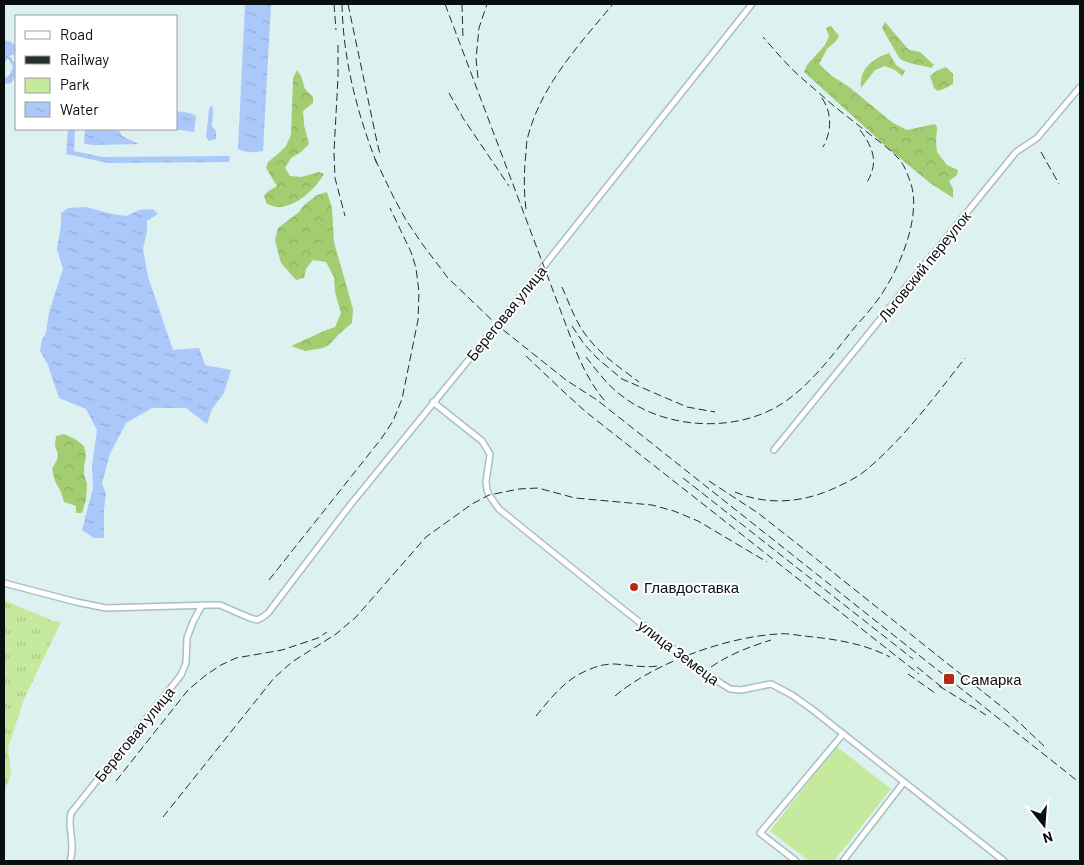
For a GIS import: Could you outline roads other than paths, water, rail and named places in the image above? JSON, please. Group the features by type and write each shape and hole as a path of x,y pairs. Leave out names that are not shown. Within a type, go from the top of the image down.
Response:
{"street":[{"name":"Береговая улица","path":"70,861 73,853 71,813 182,675 186,663 187,638 202,605 220,605 257,620 268,613 351,504 500,322 752,4"},
{"name":"Льговский переулок","path":"774,450 1016,152 1037,138 1080,87"},
{"name":"улица Земеца","path":"433,402 487,447 490,454 486,482 489,496 499,508 541,543 654,633 730,689 741,690 771,684 813,710 1004,861"},
{"path":"4,583 106,608 202,605"},
{"path":"796,861 760,833 843,734"},
{"path":"843,861 904,782"}],"water":[{"path":"245,4 271,4 263,151 254,152 238,149"},
{"path":"4,40 15,45 15,54 9,56 15,63 15,77 11,83 4,84 4,78 9,76 13,67 8,58 4,64"},
{"path":"212,105 212,126 216,131 216,139 209,141 206,137 209,109"},
{"path":"178,111 196,116 194,132 178,130"},
{"path":"68,130 75,130 74,151 102,157 230,156 229,162 108,163 66,154"},
{"path":"85,130 119,130 122,136 139,144 95,145 84,144"},
{"path":"86,207 126,216 139,210 153,209 158,214 147,221 143,249 148,277 173,350 199,348 205,365 231,370 224,393 212,409 207,424 186,408 152,408 126,423 110,454 102,483 106,494 104,538 94,538 82,530 93,488 92,465 97,430 86,409 59,398 48,365 40,351 42,340 46,333 49,312 63,269 57,249 61,213 68,208"}],"railway":[{"path":"334,4 336,30"},
{"path":"342,4 345,45 352,86 377,164"},
{"path":"348,4 380,154"},
{"path":"445,4 582,365 598,393 605,401"},
{"path":"462,4 463,39"},
{"path":"478,78 476,59 479,28 487,4"},
{"path":"526,209 525,163 527,140 533,120 541,102 562,67 613,4"},
{"path":"586,357 603,378 622,396 660,416 703,424 747,419 767,412 786,401 805,385 823,367 887,286 901,258 911,226 913,195 905,169 900,160 889,149 833,105 796,72 763,37"},
{"path":"338,45 334,152 335,178 345,216"},
{"path":"449,93 463,118 509,186"},
{"path":"822,98 828,110 830,122 828,135 823,147"},
{"path":"860,130 869,144 874,163 866,184"},
{"path":"1041,152 1059,184"},
{"path":"375,159 406,220 423,245 448,278 497,325 566,380 597,400 1080,783"},
{"path":"269,580 381,439 393,421 402,399 418,320 419,292 416,268 411,252 390,208"},
{"path":"562,287 584,333 606,357 639,382"},
{"path":"572,326 584,344 597,358 622,379 687,407 715,412"},
{"path":"526,356 586,412 919,674"},
{"path":"735,492 762,500 789,501 828,491 846,483 861,474 898,440 928,406 965,358"},
{"path":"683,478 913,659"},
{"path":"709,481 758,513 795,542 1007,711 1044,746"},
{"path":"163,817 274,678 292,662 336,634 356,617 426,537 472,504 489,495 519,489 538,488 575,498 652,505 674,511 698,521 767,562"},
{"path":"116,781 188,690 206,675 236,658 282,650 318,638 327,632"},
{"path":"615,696 631,684 670,663 714,646 758,636 784,634 837,640 869,648 890,657"},
{"path":"711,667 740,651 771,640"},
{"path":"536,716 572,678 591,669 611,664 641,667 658,666"},
{"path":"917,667 944,689"},
{"path":"908,674 935,693"},
{"path":"939,686 986,715"}],"place":[{"name":"Главдоставка","path":"634,587"},
{"name":"Самарка","path":"949,679"}]}
